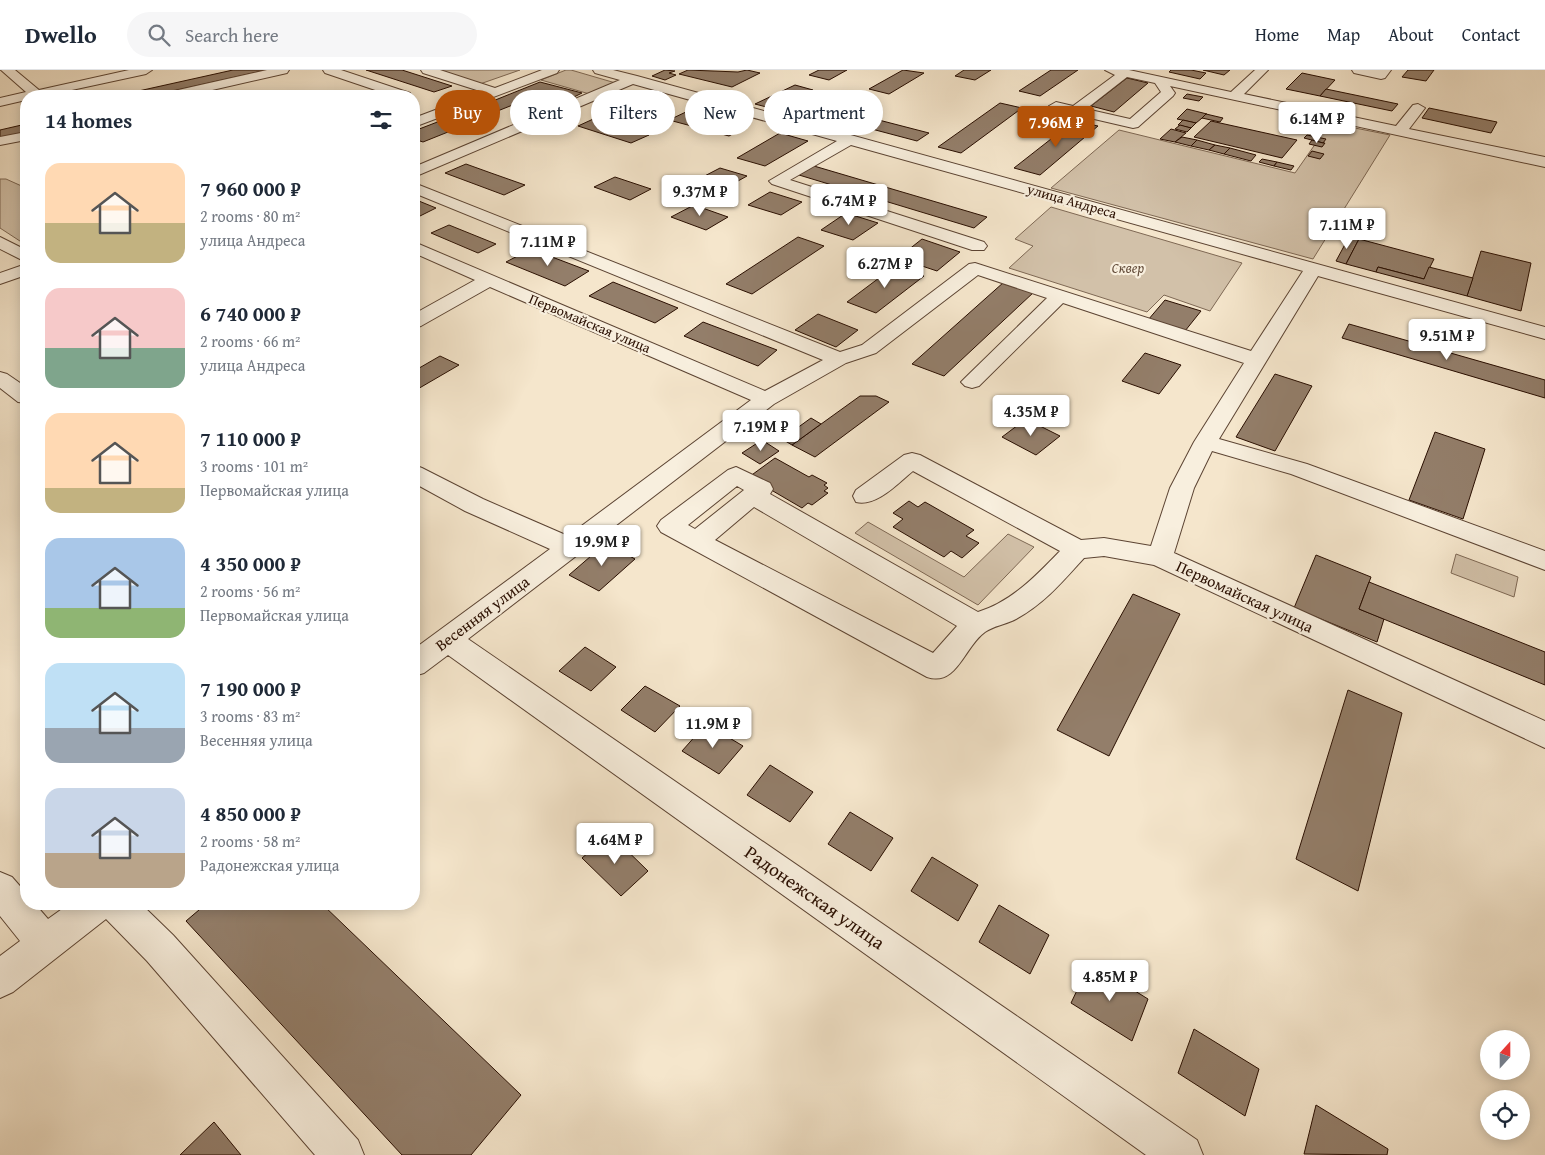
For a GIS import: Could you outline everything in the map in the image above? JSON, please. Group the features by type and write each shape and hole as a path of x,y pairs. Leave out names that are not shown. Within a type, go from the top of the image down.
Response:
{"street":[{"path":"7,70 31,90"},
{"path":"54,90 146,70"},
{"path":"196,90 283,70"},
{"path":"329,70 387,90"},
{"path":"427,70 489,90"},
{"path":"500,90 553,70"},
{"name":"улица Андреса","path":"599,70 1545,333"},
{"path":"1234,96 1262,70"},
{"path":"1358,70 1381,74 1385,70"},
{"path":"1075,111 1118,71 1154,76 1234,96 1545,162"},
{"path":"1056,106 1134,124 1168,93 1154,76"},
{"path":"420,169 633,79"},
{"path":"0,102 20,98"},
{"path":"421,102 435,107"},
{"path":"1400,131 1418,108"},
{"path":"420,122 435,116"},
{"path":"0,142 20,137"},
{"path":"849,140 776,181 978,246"},
{"path":"420,190 838,359"},
{"path":"0,242 20,254"},
{"name":"Первомайская улица","path":"420,250 766,399"},
{"name":"Весенняя улица","path":"420,660 766,399 838,359 869,349 975,268 1059,296"},
{"name":"Первомайская улица","path":"1313,269 1205,442 1182,488 1160,557 1545,735"},
{"path":"0,279 20,272"},
{"path":"420,319 489,280"},
{"path":"972,382 1059,296 1257,360"},
{"path":"0,378 20,391"},
{"path":"0,404 20,396"},
{"path":"1205,442 1299,469 1545,561"},
{"path":"865,496 912,460 1077,549 1104,547 1160,557"},
{"path":"697,541 761,489 736,474 670,526 697,541 938,669 975,624 995,618 1030,598 1077,549"},
{"path":"420,476 474,505 570,547"},
{"path":"753,495 975,624"},
{"name":"Радонежская улица","path":"447,639 1182,1155"},
{"path":"0,889 45,943"},
{"path":"0,979 89,910"},
{"path":"122,910 160,948 343,1155"}],"green space":[{"path":"430,70 520,70 477,85"},
{"path":"566,70 571,70 619,84 605,90 591,90 591,94 541,80"},
{"path":"1330,123 1390,135 1313,259 1051,188 1119,130 1295,173"},
{"path":"0,179 6,179 20,185 20,241 0,228"},
{"name":"Сквер","path":"1051,207 1242,263 1210,311 1164,295 1147,312 1009,268 1033,246 1015,239"},
{"path":"868,522 964,577 1008,534 1034,547 978,605 855,533"},
{"path":"1456,554 1518,577 1514,597 1451,573"}],"building":[{"path":"233,70 267,70 178,90 143,90"},
{"path":"366,70 402,70 452,86 435,90 434,92"},
{"path":"665,70 675,71 669,73 676,75 665,80 652,76"},
{"path":"688,70 738,72 747,70 760,73 732,87 679,74"},
{"path":"819,70 847,70 829,80 809,75"},
{"path":"903,70 924,73 889,94 883,92 883,90 869,89"},
{"path":"964,70 991,70 975,80 955,76"},
{"path":"1051,70 1078,70 1040,96 1019,91"},
{"path":"1171,70 1191,70 1206,73 1200,79 1169,72"},
{"path":"1203,70 1230,70 1224,75"},
{"path":"1408,70 1434,70 1426,81 1402,77"},
{"path":"1302,73 1335,80 1320,96 1286,89"},
{"path":"1127,78 1148,83 1114,112 1091,106"},
{"path":"540,82 571,90 520,90"},
{"path":"795,85 813,90 784,90"},
{"path":"1326,89 1398,104 1392,111 1320,96"},
{"path":"510,94 510,106 500,110 500,98"},
{"path":"1187,94 1203,97 1199,101 1183,98"},
{"path":"764,100 764,106 755,104"},
{"path":"1000,103 1022,108 961,153 938,147"},
{"path":"1429,108 1497,122 1491,133 1422,118"},
{"path":"1187,109 1207,114 1196,123 1177,119"},
{"path":"685,112 685,124 675,122 675,117"},
{"path":"1206,114 1223,118 1220,122 1202,118"},
{"path":"591,120 591,130 581,127 581,125"},
{"path":"1183,120 1196,123 1191,128 1178,125"},
{"path":"883,121 929,133 917,141 883,132"},
{"path":"1074,121 1098,126 1040,175 1014,168"},
{"path":"1211,121 1297,140 1282,158 1194,137"},
{"path":"435,123 435,135 440,135 423,142 420,141 420,129"},
{"path":"20,125 20,133 0,138 0,130"},
{"path":"1180,125 1191,128 1187,132 1175,129"},
{"path":"1171,129 1186,133 1175,142 1160,139"},
{"path":"606,135 649,135 631,143"},
{"path":"777,135 787,135 808,141 765,166 737,158"},
{"path":"1307,135 1326,139 1323,143 1304,138"},
{"path":"1182,137 1197,140 1191,146 1175,142"},
{"path":"1197,140 1215,145 1209,150 1191,146"},
{"path":"1312,140 1325,143 1322,147 1309,144"},
{"path":"1215,145 1230,148 1224,154 1209,150"},
{"path":"1230,148 1256,155 1251,161 1224,154"},
{"path":"1312,151 1324,154 1320,159 1308,156"},
{"path":"1262,159 1277,162 1274,166 1259,162"},
{"path":"1277,162 1294,166 1291,170 1274,166"},
{"path":"466,164 525,185 504,195 445,173"},
{"path":"814,166 987,217 974,228 799,175"},
{"path":"720,168 747,176 720,191 693,182"},
{"path":"615,177 651,189 630,200 594,187"},
{"path":"770,192 802,202 781,215 748,205"},
{"path":"420,201 436,208 420,216"},
{"path":"694,205 728,217 706,230 671,217"},
{"path":"846,213 878,223 853,240 821,230"},
{"path":"449,225 496,244 478,253 431,233"},
{"path":"798,237 824,246 752,294 726,284"},
{"path":"1349,237 1359,239 1346,264 1336,261"},
{"path":"922,239 960,252 937,271 898,258"},
{"path":"1359,239 1434,259 1424,279 1378,267 1376,272 1346,264"},
{"path":"531,249 589,271 565,286 506,262"},
{"path":"1481,251 1531,263 1521,311 1467,296"},
{"path":"895,266 924,276 876,313 847,302"},
{"path":"1378,267 1424,279 1429,267 1473,278 1467,296 1376,272"},
{"path":"613,282 678,308 655,323 589,296"},
{"path":"1004,282 1034,292 944,376 912,364"},
{"path":"1165,300 1201,311 1185,331 1148,320"},
{"path":"818,314 858,330 836,347 795,330"},
{"path":"703,322 777,350 758,366 684,336"},
{"path":"1349,324 1545,380 1545,398 1342,338"},
{"path":"1145,353 1181,365 1159,394 1122,381"},
{"path":"440,356 459,365 420,388 420,368"},
{"path":"1275,374 1312,386 1275,451 1236,437"},
{"path":"860,396 876,396 889,402 815,457 792,445"},
{"path":"811,418 821,424 792,445 782,439"},
{"path":"1026,419 1060,436 1036,455 1002,437"},
{"path":"1435,432 1485,449 1463,519 1409,500"},
{"path":"762,440 779,451 760,464 742,453"},
{"path":"775,458 809,477 812,475 827,483 824,485 828,488 824,491 828,493 812,505 808,503 802,508 749,477"},
{"path":"909,501 918,507 925,502 974,530 966,536 979,543 962,558 951,551 944,557 893,527 903,519 893,513"},
{"path":"606,543 635,559 599,591 569,575"},
{"path":"1316,555 1371,577 1359,609 1384,619 1377,642 1294,608"},
{"path":"1369,582 1545,652 1545,685 1359,609"},
{"path":"1133,594 1180,614 1109,756 1057,730"},
{"path":"585,647 616,667 591,691 559,671"},
{"path":"645,686 680,706 655,732 621,710"},
{"path":"1348,690 1402,713 1358,891 1296,859"},
{"path":"706,724 743,746 719,774 682,751"},
{"path":"770,765 813,792 790,822 747,795"},
{"path":"850,812 893,838 871,871 828,844"},
{"path":"610,834 648,871 621,896 582,858"},
{"path":"932,857 978,885 958,921 911,891"},
{"path":"999,905 1049,935 1030,974 979,942"},
{"path":"199,910 328,910 521,1095 471,1155 402,1155 186,921"},
{"path":"1090,963 1148,999 1132,1041 1071,1003"},
{"path":"1194,1029 1259,1069 1245,1116 1178,1073"},
{"path":"1316,1105 1388,1149 1387,1155 1304,1154"},
{"path":"214,1122 241,1155 180,1155"}]}
